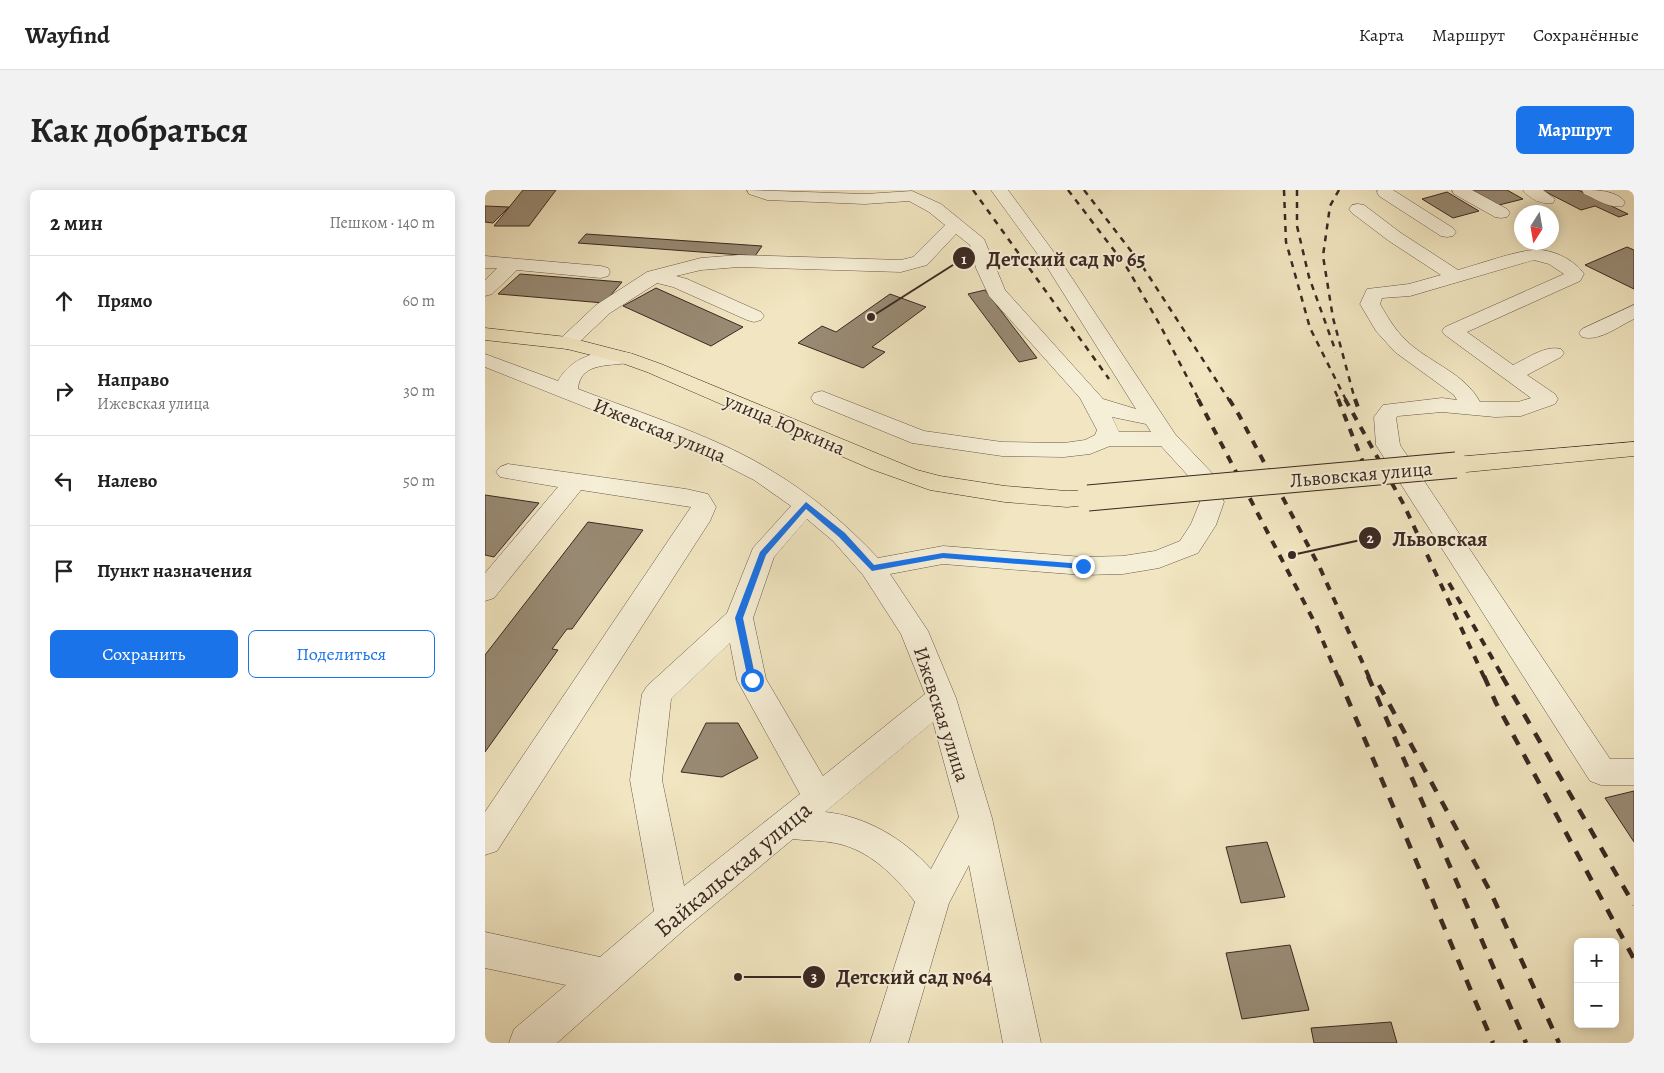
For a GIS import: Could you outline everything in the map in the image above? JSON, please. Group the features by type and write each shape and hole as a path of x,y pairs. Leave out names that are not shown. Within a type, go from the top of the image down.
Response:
{"main road":[{"name":"улица Юркина","path":"485,334 567,343 626,358 655,368 879,464 939,484 1005,494 1067,499 1088,498"},
{"name":"Львовская улица","path":"1088,498 1634,450"}],"street":[{"path":"755,190 767,195 865,199 910,193 935,208 978,243 985,268 996,292 1090,396 1108,430 1106,439"},
{"path":"872,568 943,555 1083,566 1123,565 1159,559 1189,547 1203,525 1212,502 1204,478 1167,439 1055,266 999,190"},
{"path":"1460,190 1501,213"},
{"path":"1531,190 1547,198"},
{"path":"1591,190 1617,202"},
{"path":"1394,191 1447,232"},
{"path":"1358,209 1454,276"},
{"path":"567,343 603,309 655,276 701,264 739,261 901,266 920,261 955,225"},
{"path":"1472,408 1463,391 1402,348 1383,327 1370,304 1374,293 1410,290 1533,255 1547,256 1575,274 1573,277 1452,331 1547,399 1521,409 1472,408 1442,405 1391,410 1385,417 1388,445 1601,772 1634,772"},
{"path":"485,262 601,272"},
{"path":"485,290 513,264"},
{"path":"655,276 680,283 754,316"},
{"path":"1589,333 1634,311"},
{"path":"1512,374 1554,353"},
{"path":"567,392 569,380 576,371 589,362 610,358 626,358"},
{"name":"Ижевская улица","path":"485,360 707,447 762,475 806,505 842,535 872,568 914,631 941,698 975,818 1022,1043"},
{"path":"821,398 921,438 1002,449 1064,450 1090,447 1106,439 1167,439"},
{"path":"1093,402 1125,414 1153,418"},
{"path":"485,840 701,515 704,507 699,500 686,497 508,472"},
{"path":"485,591 575,482"},
{"path":"673,917 646,780 657,694 739,618 762,554 806,505"},
{"path":"739,618 752,680 819,798"},
{"name":"Байкальская улица","path":"528,1043 673,917 941,698"},
{"path":"889,1043 933,899 975,818"},
{"path":"787,824 834,828 864,837 893,855 921,882 933,899"},
{"path":"485,950 606,976"}],"building":[{"path":"523,190 556,190 529,226 494,226"},
{"path":"1472,190 1507,190 1523,199 1499,205"},
{"path":"1542,190 1578,190 1628,214 1619,217 1595,206 1581,210"},
{"path":"1447,192 1479,211 1453,218 1422,199"},
{"path":"485,206 509,207 493,223 485,222"},
{"path":"586,234 762,246 755,256 578,243"},
{"path":"1627,247 1634,250 1634,289 1585,265"},
{"path":"520,274 622,282 604,303 498,294"},
{"path":"656,288 743,327 711,346 623,306"},
{"path":"985,290 1037,358 1019,362 968,294"},
{"path":"890,294 926,307 872,347 885,352 863,368 798,343 822,326 836,332"},
{"path":"485,495 539,503 494,557 485,555"},
{"path":"588,522 643,530 572,629 567,629 552,649 558,650 485,752 485,655"},
{"path":"706,723 738,723 758,758 722,777 681,772"},
{"path":"1634,791 1634,842 1605,798"},
{"path":"1267,842 1285,897 1241,903 1226,847"},
{"path":"1290,945 1309,1010 1242,1019 1226,953"},
{"path":"1391,1022 1397,1043 1314,1043 1311,1028"}],"railway":[{"path":"973,190 1109,379"},
{"path":"1068,190 1126,266 1160,325 1199,400"},
{"path":"1084,190 1141,264 1229,400"},
{"path":"1284,190 1286,242 1310,328 1346,400"},
{"path":"1297,190 1297,226 1309,277 1336,352"},
{"path":"1339,190 1330,206 1323,256 1333,318 1355,400"},
{"path":"1335,391 1339,400"},
{"path":"1198,399 1317,627 1338,677"},
{"path":"1229,399 1320,568 1369,677"},
{"path":"1338,399 1364,465"},
{"path":"1345,399 1404,505 1484,677"},
{"path":"1355,399 1360,413"},
{"path":"1449,583 1503,677"},
{"path":"1338,676 1493,1043"},
{"path":"1368,676 1526,1043"},
{"path":"1484,676 1496,703 1634,959"},
{"path":"1502,676 1634,905"},
{"path":"1379,685 1491,893 1559,1043"}],"place":[{"name":"Детский сад № 65","path":"871,317"},
{"name":"Львовская","path":"1292,555"},
{"name":"Детский сад №64","path":"738,977"}],"route":[{"path":"752,680 739,618 762,554 806,505 842,535 872,568 943,555 1083,566"}]}
